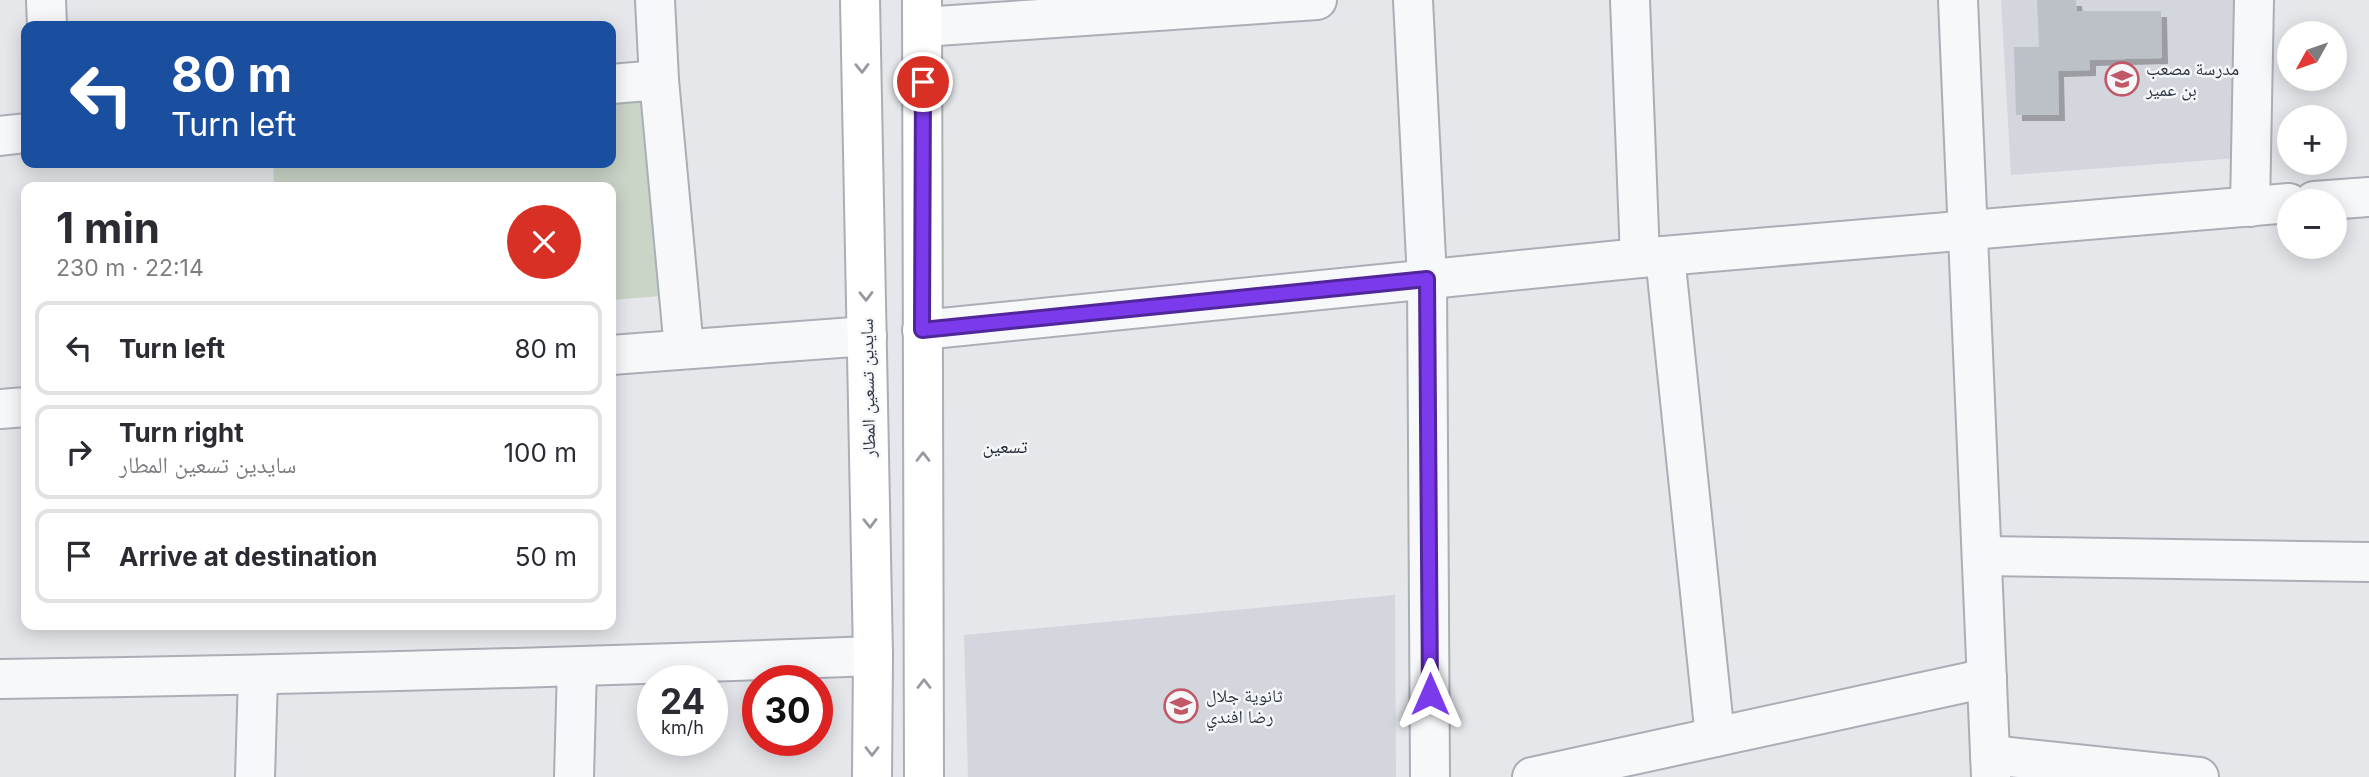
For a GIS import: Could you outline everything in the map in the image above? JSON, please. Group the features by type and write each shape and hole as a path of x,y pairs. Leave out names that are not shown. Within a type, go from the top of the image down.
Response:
{"street":[{"path":"46,0 47,21"},
{"path":"655,0 659,80 684,349"},
{"name":"سايدين تسعين المطار","path":"860,0 873,656 872,777"},
{"path":"924,777 922,14 1317,0"},
{"path":"1413,0 1427,279 1430,777"},
{"path":"1630,0 1653,257 1715,737"},
{"path":"1958,0 1990,766 2199,777"},
{"path":"2250,207 2254,0"},
{"path":"616,84 659,80"},
{"path":"0,136 21,134"},
{"path":"2347,199 2369,197"},
{"path":"922,330 1653,257 2277,204"},
{"path":"616,355 867,336"},
{"path":"0,410 21,408"},
{"path":"1982,556 2369,562"},
{"path":"0,679 258,676 873,656"},
{"path":"574,777 577,667"},
{"path":"256,777 258,676"},
{"path":"1532,777 1987,678"}],"shaded area":[{"name":"مدرسة مصعب بن عمير","path":"2001,0 2239,0 2238,158 2011,175"},
{"path":"650,100 661,296 616,300 616,182 274,182 273,168 616,168 616,103"},
{"name":"ثانوية جلال رضا افندي","path":"1395,595 1396,777 968,777 964,635"}],"building":[{"path":"2037,0 2076,0 2077,11 2161,11 2162,58 2090,60 2090,70 2058,71 2059,115 2016,115 2014,47 2039,47"}],"place":[{"name":"مدرسة مصعب بن عمير","path":"2122,79"},
{"name":"ثانوية جلال رضا افندي","path":"1181,706"}],"district":[{"name":"تسعین","path":"1005,446"}],"route":[{"path":"923,82 922,330 1427,279 1430,694"}]}
